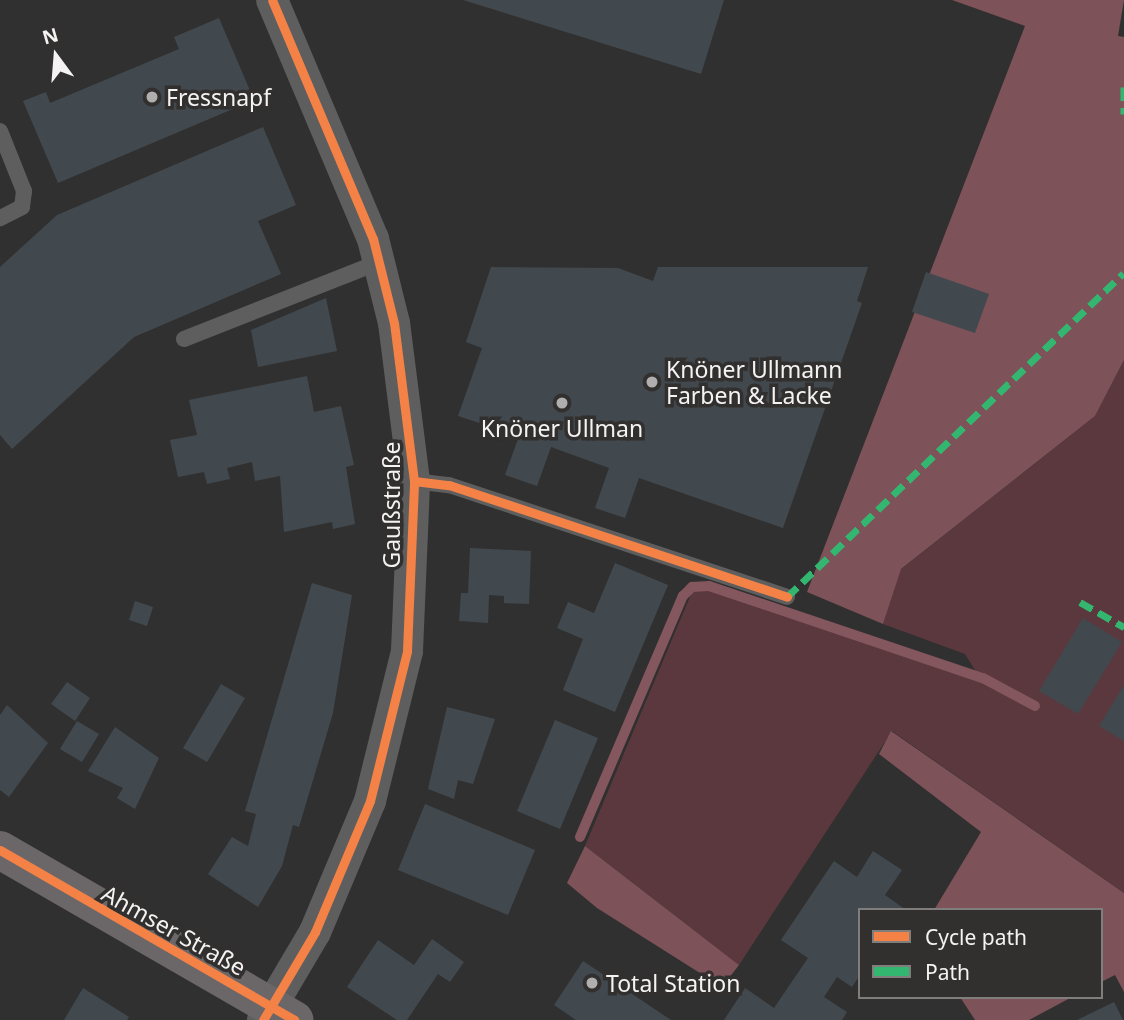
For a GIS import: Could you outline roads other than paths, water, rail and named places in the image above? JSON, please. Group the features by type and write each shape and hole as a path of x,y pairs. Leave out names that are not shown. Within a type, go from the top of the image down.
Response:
{"street":[{"name":"Gaußstraße","path":"272,0 348,173 379,262 408,405 414,481 407,651 392,722 370,801 277,1016"},
{"name":"Ahmser Straße","path":"0,850 277,1016"}],"lane":[{"path":"0,131 23,191 22,207 0,218"},
{"path":"184,339 379,262"},
{"path":"414,481 449,485 787,597"}],"waterway":[{"path":"580,837 683,596 692,587 709,586 983,678 1035,706"}],"place":[{"name":"Fressnapf","path":"152,97"},
{"name":"Knöner Ullmann Farben & Lacke","path":"652,382"},
{"name":"Knöner Ullman","path":"562,403"},
{"name":"Total Station","path":"592,983"}]}
